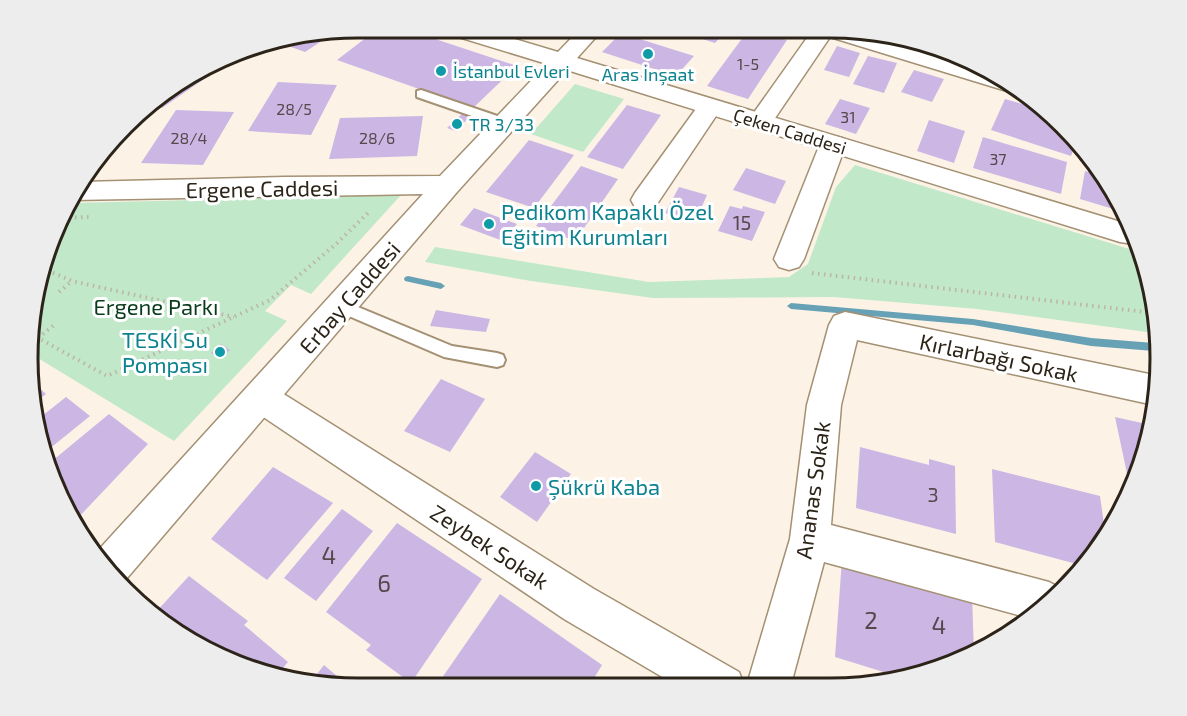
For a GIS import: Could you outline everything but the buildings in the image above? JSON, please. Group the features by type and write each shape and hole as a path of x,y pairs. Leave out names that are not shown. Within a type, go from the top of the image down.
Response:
{"street":[{"name":"Çeken Caddesi","path":"486,38 1124,233"},
{"name":"Erbay Caddesi","path":"113,564 262,398 447,185 583,38"},
{"path":"760,121 818,38"},
{"path":"861,39 979,75"},
{"path":"645,200 710,107"},
{"path":"798,266 833,144"},
{"name":"Ergene Caddesi","path":"84,192 285,186 447,185"},
{"name":"Kırlarbağı Sokak","path":"844,325 1148,389"},
{"name":"Ananas Sokak","path":"771,678 810,539 824,405 844,325"},
{"name":"Zeybek Sokak","path":"262,398 579,604 706,678"},
{"path":"810,539 1039,600"}],"lane":[{"path":"421,94 505,123"},
{"path":"341,306 450,352 497,360"}],"path":[{"path":"54,326 38,338 107,376 270,300 336,244 378,202"},
{"path":"798,266 1146,312"},
{"path":"49,271 72,281 235,317"},
{"path":"59,292 72,281"}],"green space":[{"path":"575,84 624,99 583,152 531,134"},
{"path":"855,165 1130,249 1139,275 1149,332 977,309 834,297 653,298 531,281 425,262 435,247 649,282 789,277 808,264 836,187"},
{"name":"Ergene Parkı","path":"401,195 311,294 291,285 265,311 287,321 174,441 38,358 40,316 48,275 62,235 78,203"}],"waterway":[{"path":"408,279 441,286"},
{"path":"791,306 973,322 1091,342 1149,347"}],"place":[{"name":"Aras İnşaat","path":"648,54"},
{"name":"İstanbul Evleri","path":"441,71"},
{"name":"TR 3/33","path":"457,124"},
{"name":"Pedikom Kapaklı Özel Eğitim Kurumları","path":"489,224"},
{"name":"TESKİ Su Pompası","path":"220,352"},
{"name":"Şükrü Kaba","path":"536,486"}]}
